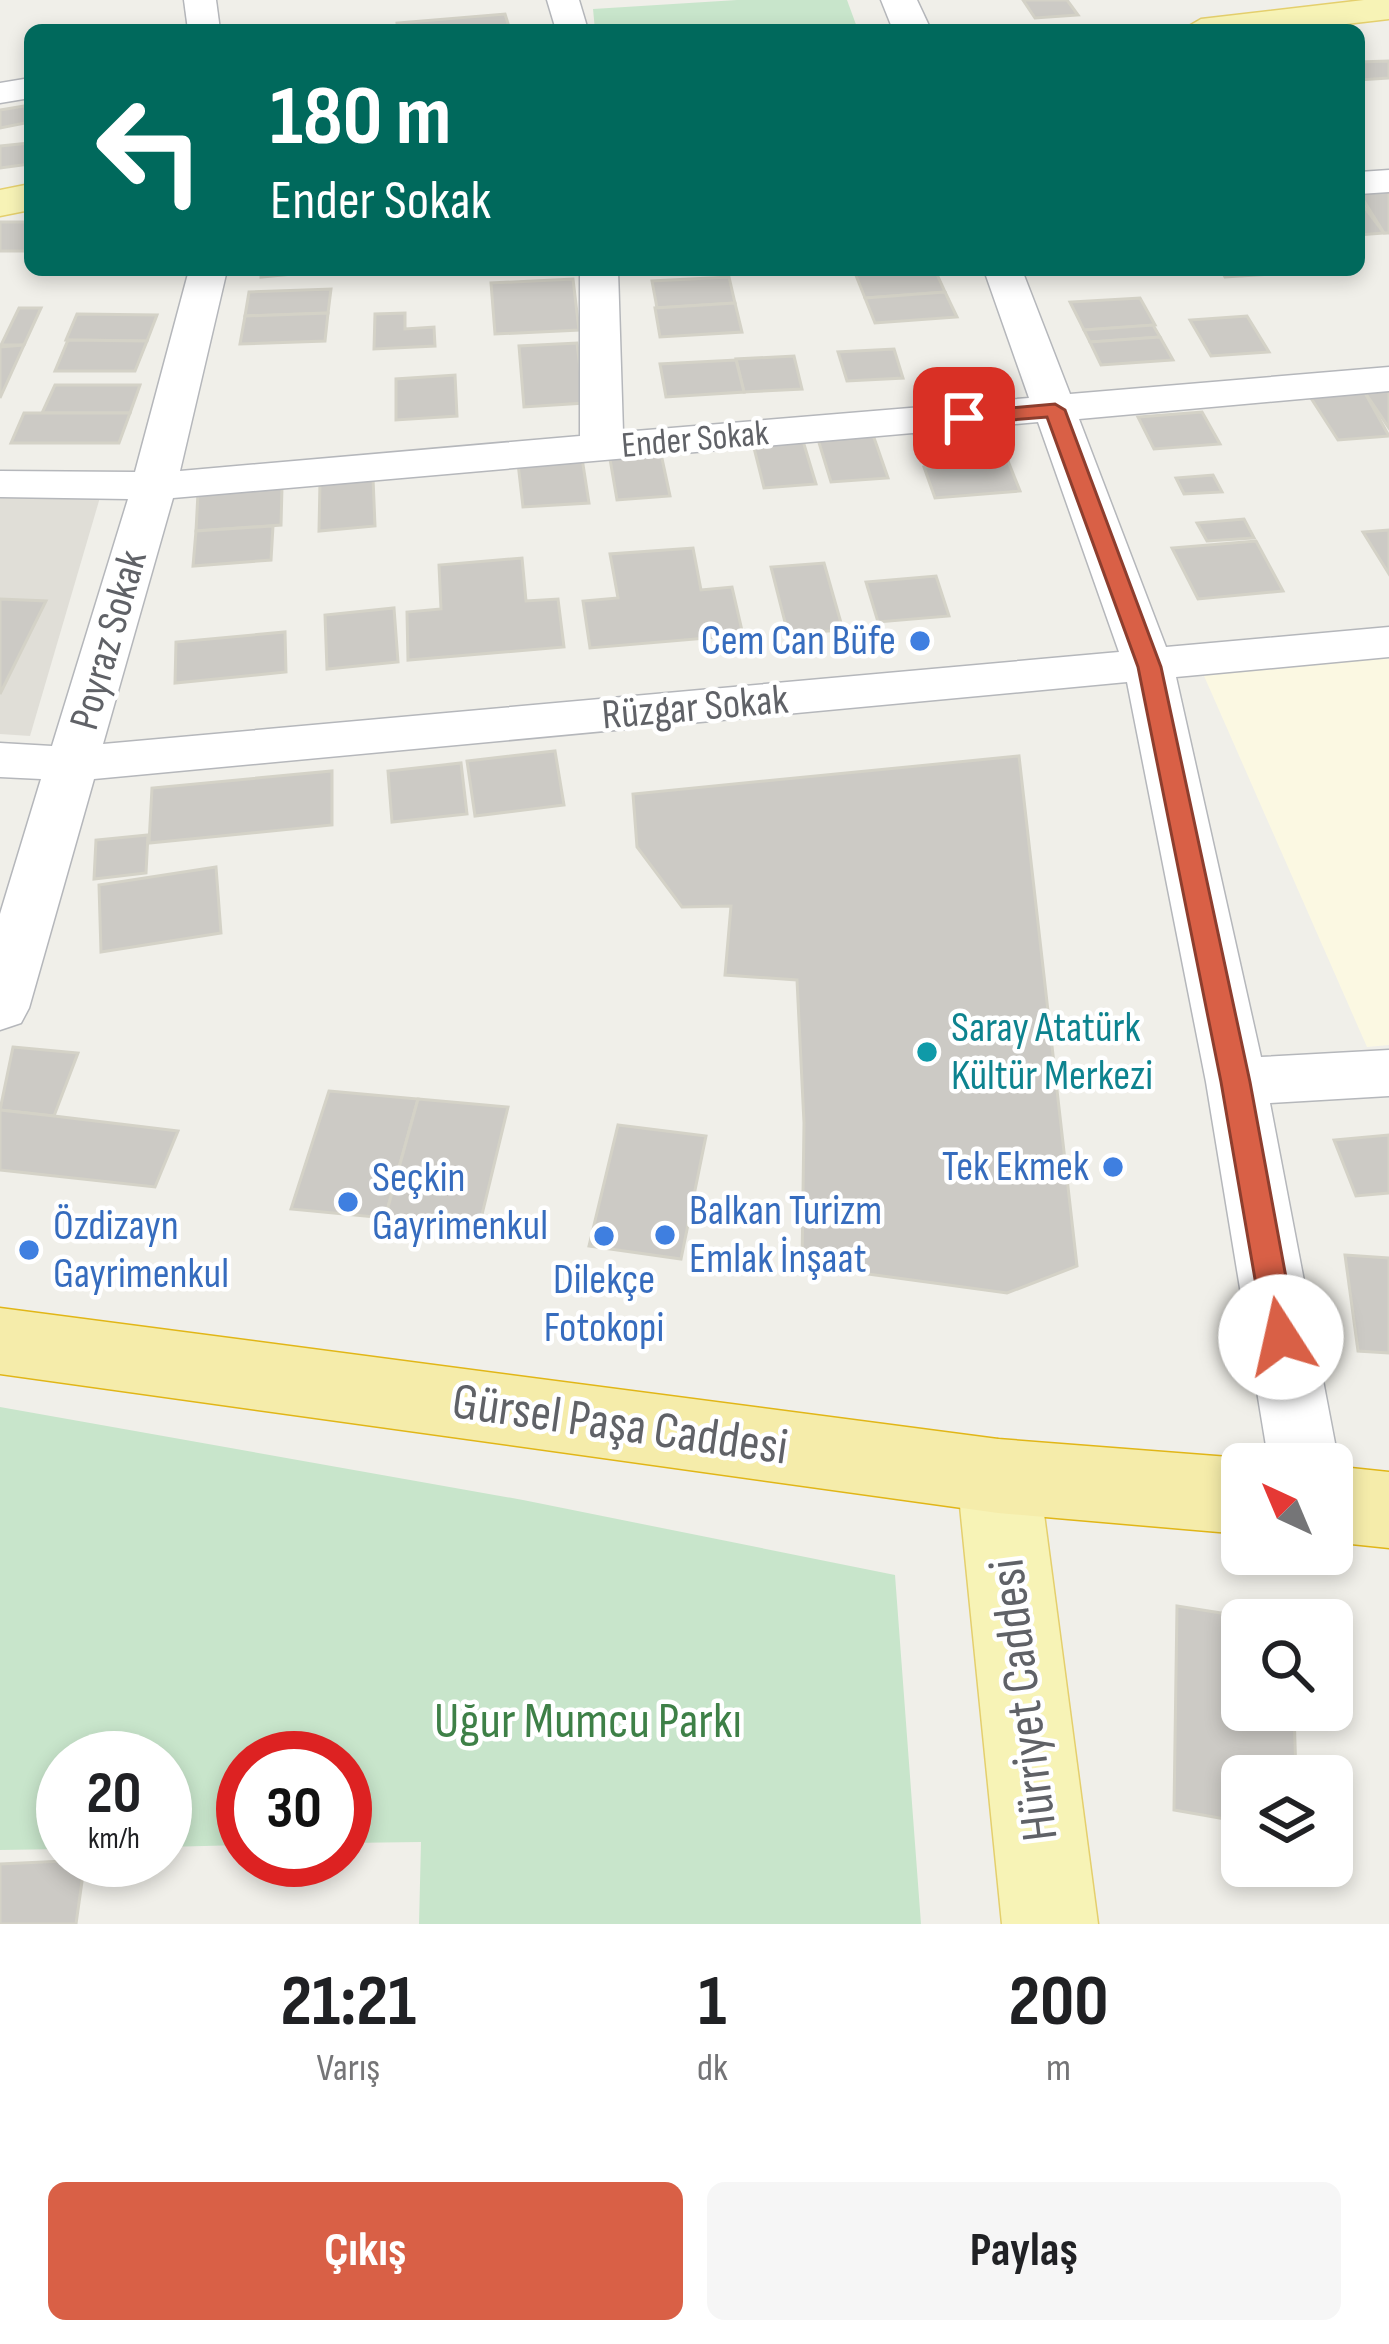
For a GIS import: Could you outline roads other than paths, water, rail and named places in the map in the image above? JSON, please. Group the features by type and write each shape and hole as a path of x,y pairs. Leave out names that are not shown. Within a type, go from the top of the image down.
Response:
{"highway":[{"name":"Gürsel Paşa Caddesi","path":"0,1341 998,1476 1221,1494"},
{"path":"1353,1506 1389,1510"}],"main road":[{"path":"1243,24 1389,3"},
{"name":"Hürriyet Caddesi","path":"998,1476 1051,1924"}],"street":[{"name":"Poyraz Sokak","path":"0,1008 154,486 206,276"},
{"path":"599,276 602,448"},
{"path":"1006,276 1149,667 1236,1082 1300,1443"},
{"name":"Ender Sokak","path":"0,484 154,486 1389,379"},
{"name":"Rüzgar Sokak","path":"0,760 72,764 1389,642"},
{"path":"1236,1082 1389,1073"}],"place":[{"name":"Cem Can Büfe","path":"920,641"},
{"name":"Saray Atatürk Kültür Merkezi","path":"927,1052"},
{"name":"Tek Ekmek","path":"1113,1167"},
{"name":"Seçkin Gayrimenkul","path":"348,1202"},
{"name":"Balkan Turizm Emlak İnşaat","path":"665,1235"},
{"name":"Dilekçe Fotokopi","path":"604,1236"},
{"name":"Özdizayn Gayrimenkul","path":"29,1250"}],"park label":[{"name":"Uğur Mumcu Parkı","path":"588,1721"}]}
